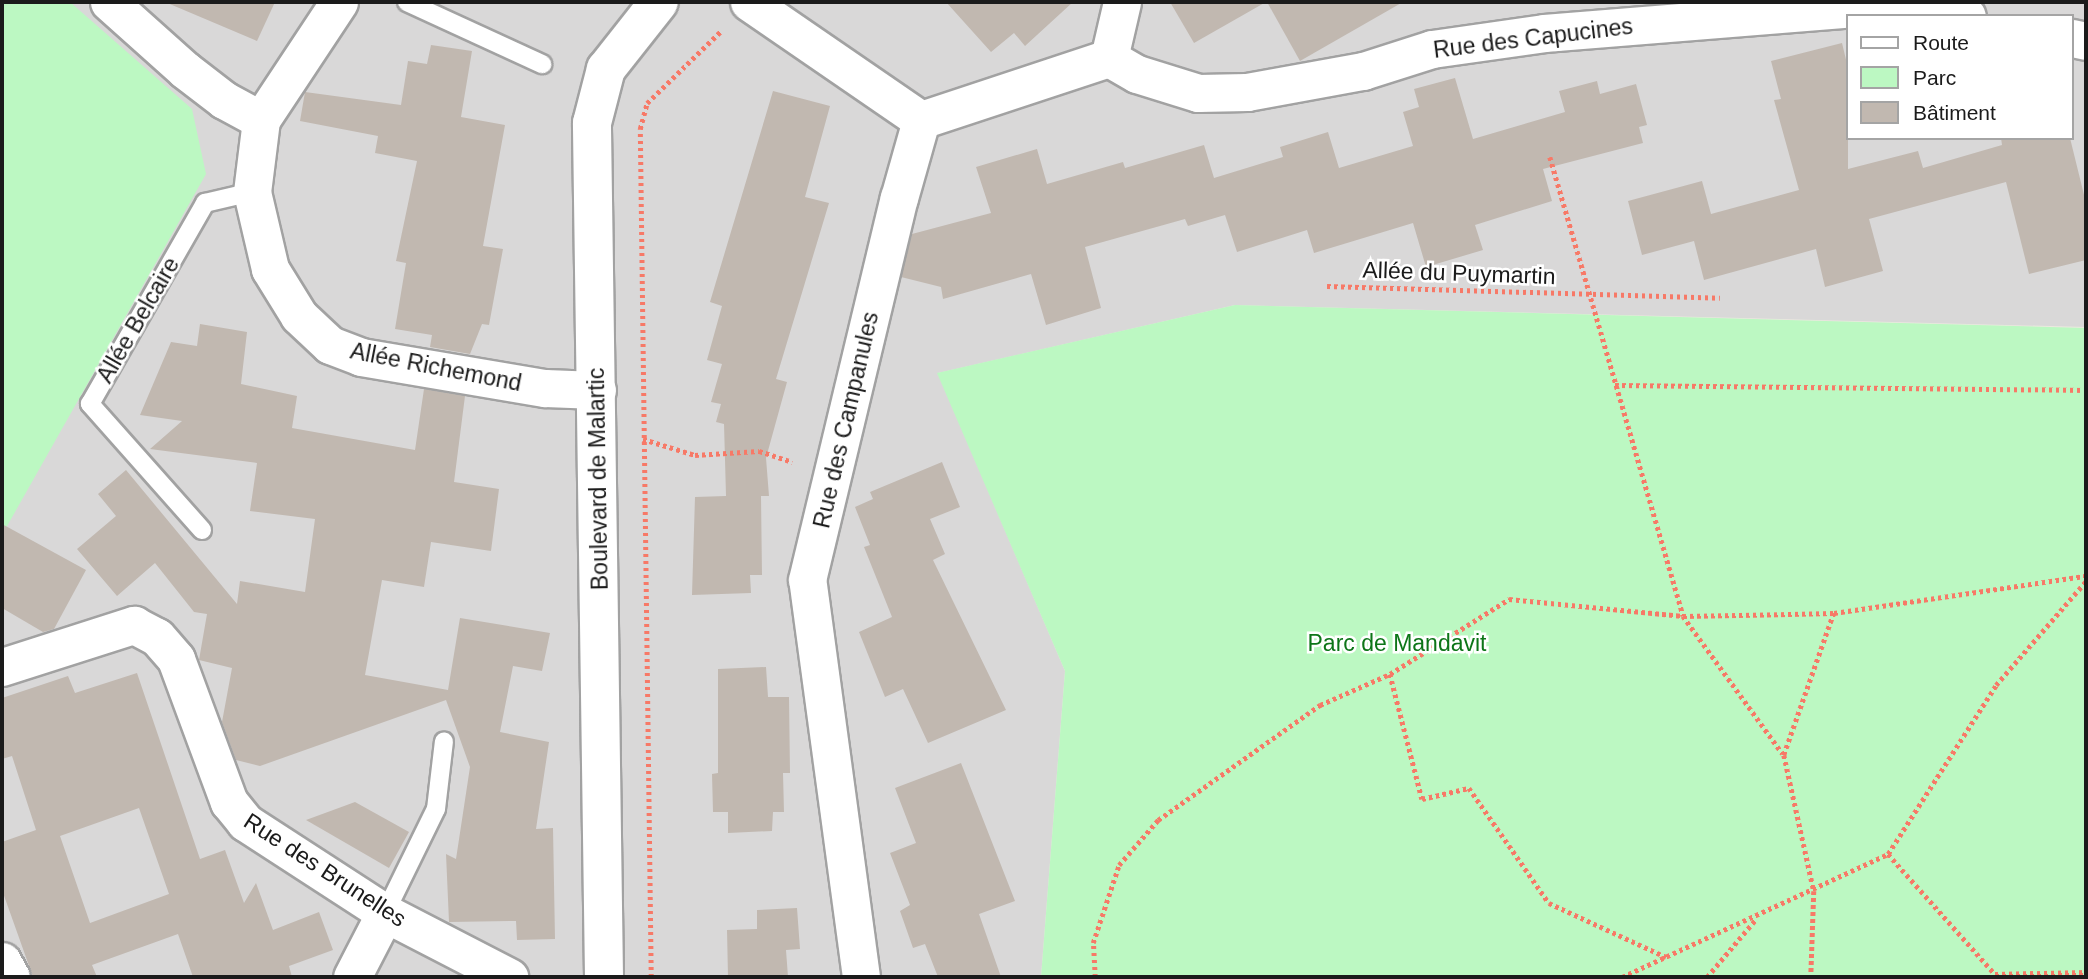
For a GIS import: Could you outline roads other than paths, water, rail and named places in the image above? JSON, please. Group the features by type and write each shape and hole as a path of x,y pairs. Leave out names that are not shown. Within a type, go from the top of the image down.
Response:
{"street":[{"path":"109,2 194,78 261,120"},
{"name":"Allée Richemond","path":"339,2 261,120 252,192 270,269 299,316 330,345 361,357 545,388 597,390"},
{"name":"Boulevard de Malartic","path":"604,977 592,123 606,69 659,2"},
{"path":"749,2 922,120 1108,58 1122,2"},
{"name":"Rue des Capucines","path":"1108,58 1137,74 1198,93 1247,92 1363,71 1432,49 1544,33 1908,3 1958,14"},
{"name":"Rue des Campanules","path":"861,977 807,580 922,120"},
{"name":"Rue des Brunelles","path":"2,667 134,625 157,637 176,659 229,802 266,837 385,913 509,977"},
{"path":"352,977 385,913"},
{"path":"2,961 11,977"}],"lane":[{"path":"407,2 542,64"},
{"name":"Allée Belcaire","path":"202,530 90,404 205,203 252,192"},
{"path":"385,913 436,808 444,741"}],"park label":[{"name":"Parc de Mandavit","path":"1397,643"}]}
